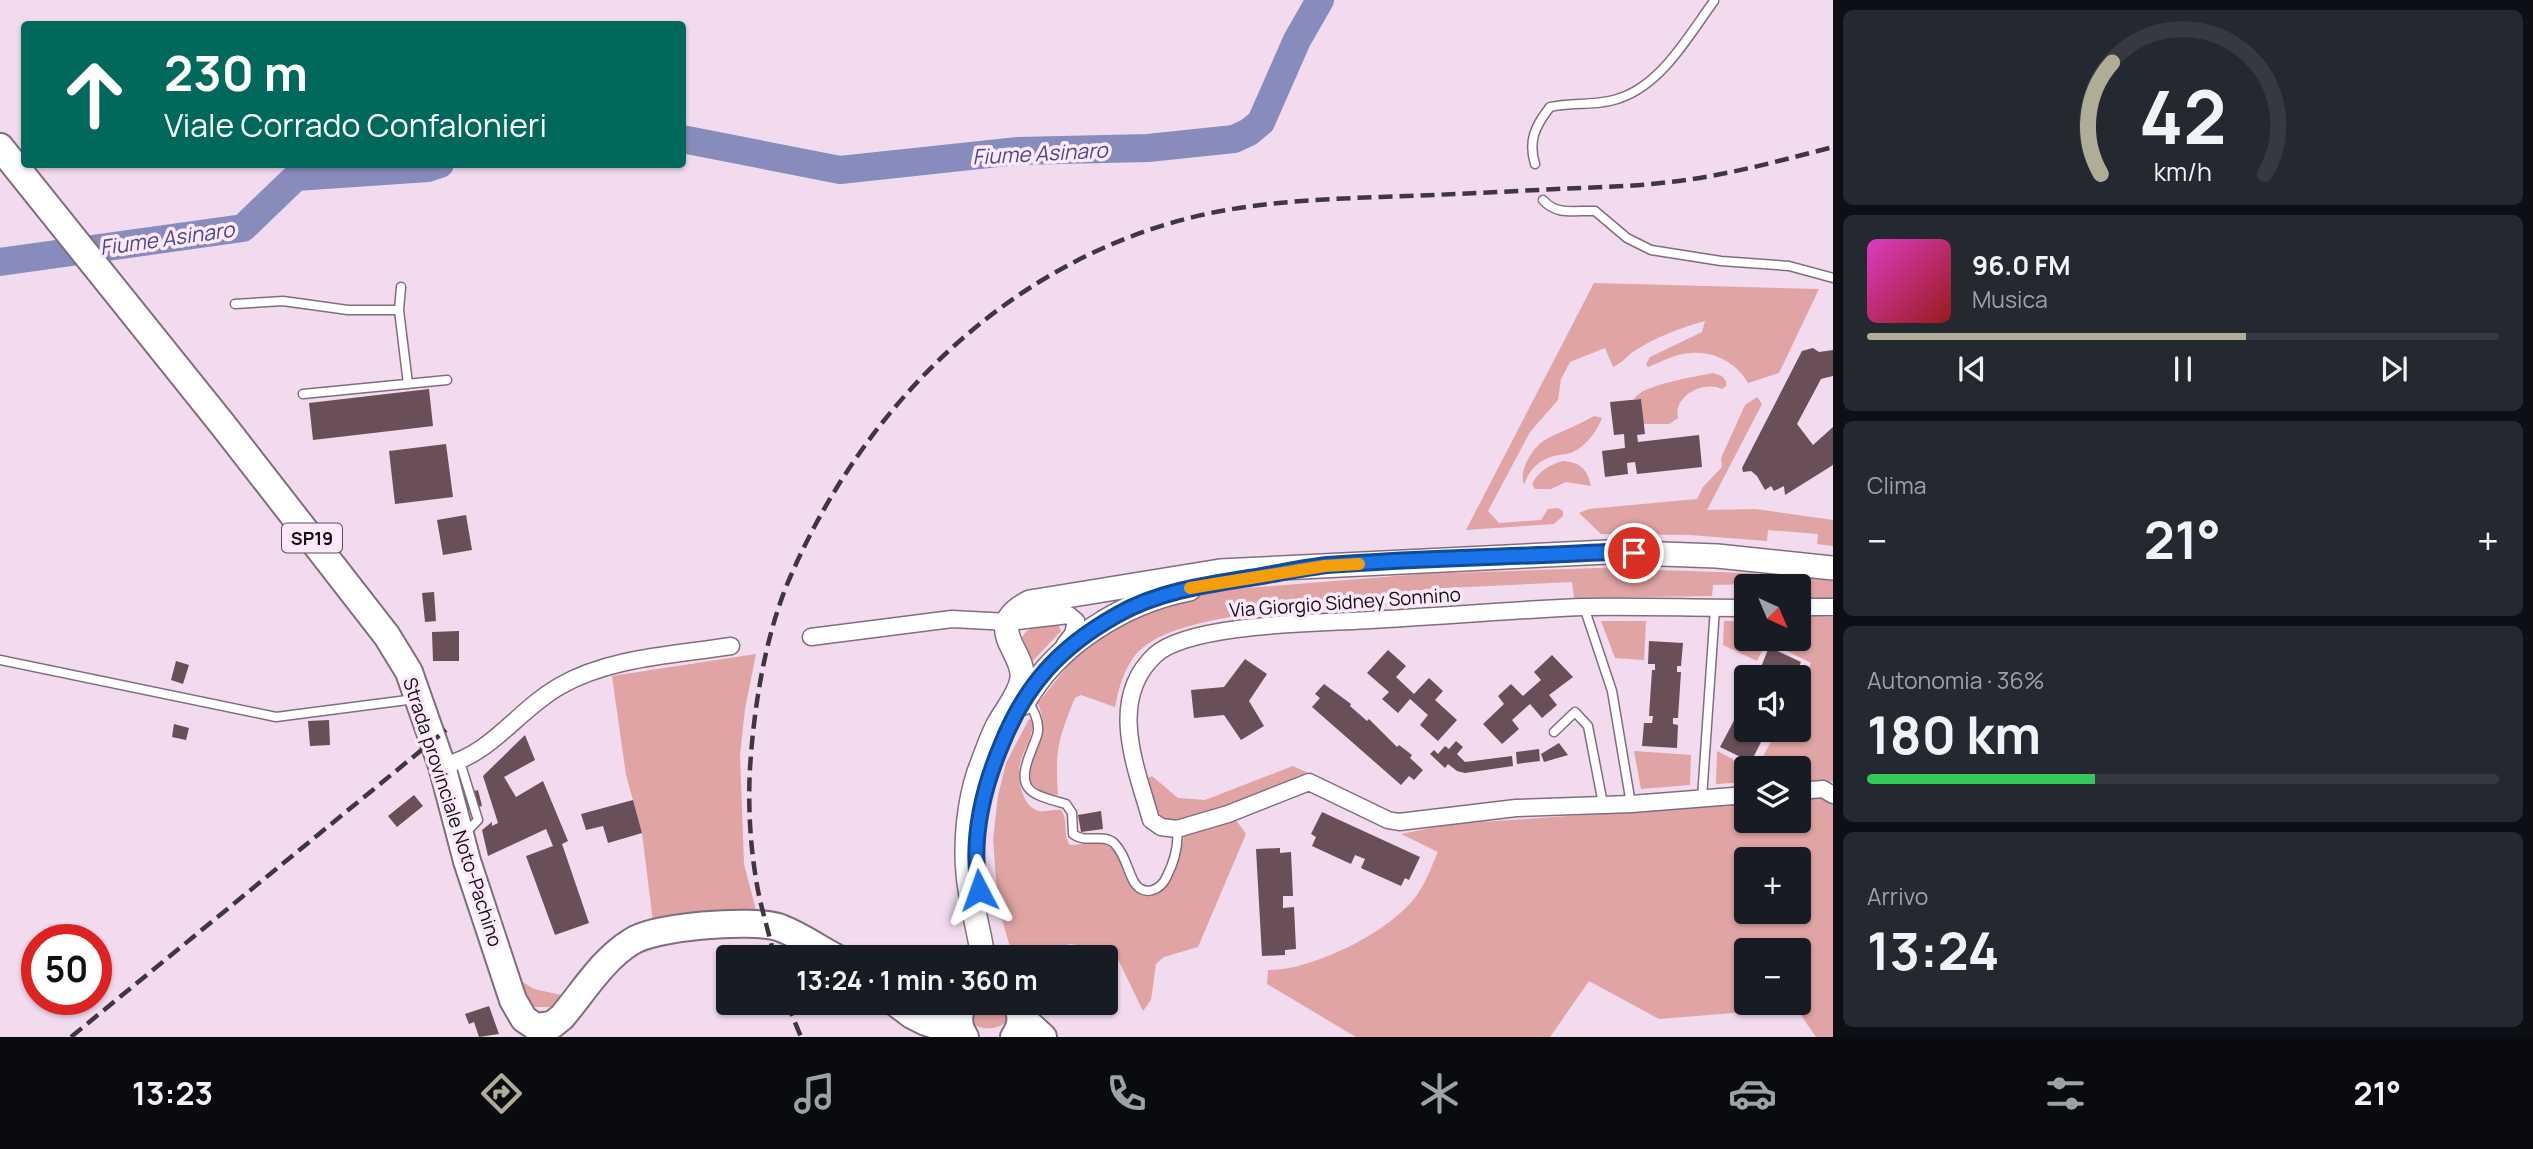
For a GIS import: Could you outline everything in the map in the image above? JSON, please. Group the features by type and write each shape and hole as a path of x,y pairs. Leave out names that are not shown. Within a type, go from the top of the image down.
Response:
{"main road":[{"name":"Strada provinciale Noto-Pachino","path":"2,150 376,619 409,672 418,698 451,764 460,837 513,1000 535,1032 552,1025 562,1017 620,949 650,933 711,926 769,925 814,945"},
{"path":"981,945 968,874 967,847 978,774 997,728 1023,678 1007,633 1009,622 1013,613 1030,602 1220,571 1607,552 1717,556 1833,568"},
{"path":"991,945 976,874 979,821 988,778 1006,734 1026,697 1051,662 1118,614 1150,600 1219,582 1325,566"},
{"path":"912,1015 964,1035"},
{"path":"959,1015 959,1024 964,1035"},
{"path":"1018,1019 1043,1037"}],"street":[{"name":"Via Giorgio Sidney Sonnino","path":"1177,829 1161,827 1151,820 1128,737 1128,711 1139,676 1154,656 1168,646 1194,637 1249,627 1584,607 1734,608"},
{"path":"1811,607 1833,607"},
{"path":"811,637 952,619 1009,622 1069,615 1076,621 1073,634 1051,662"},
{"path":"451,764 480,751 536,702 579,676 643,660 731,646"},
{"path":"1177,829 1228,814 1309,782 1388,820 1399,821 1516,808 1631,804 1734,796"},
{"path":"1811,790 1823,789 1833,794"}],"lane":[{"path":"1535,164 1531,150 1533,133 1550,107 1619,99 1639,89 1656,75 1678,50 1714,1"},
{"path":"1543,200 1560,212 1594,211 1628,238 1651,250 1721,261 1789,266 1833,278"},
{"path":"401,287 400,310 408,384"},
{"path":"235,304 283,301 348,310 400,310"},
{"path":"303,394 447,380"},
{"path":"1584,607 1612,691 1631,804"},
{"path":"1702,798 1715,608"},
{"path":"0,660 276,717 418,698"},
{"path":"1026,697 1039,731 1024,767 1025,781 1041,799 1066,804 1072,813 1073,834 1079,839 1102,838 1112,842 1121,851 1135,883 1143,890 1151,891 1159,888 1165,881 1174,862 1178,842 1177,829"},
{"path":"1554,732 1575,712 1588,726 1603,804"}],"shaded area":[{"path":"1594,283 1819,289 1779,373 1748,383 1731,364 1708,354 1680,354 1648,367 1646,364 1650,357 1702,332 1705,321 1652,341 1613,367 1605,348 1570,362 1561,379 1558,400 1530,432 1488,511 1499,523 1541,520 1548,509 1558,508 1563,511 1563,516 1554,524 1466,530"},
{"path":"1713,373 1722,376 1726,386 1722,389 1698,388 1691,392 1680,403 1678,418 1669,424 1643,424 1641,399 1634,399 1639,394 1670,382"},
{"path":"1757,397 1762,404 1707,510 1756,509 1833,520 1833,546 1817,544 1818,534 1768,530 1767,541 1690,535 1601,534 1579,513 1589,509 1697,499 1703,487 1722,467 1721,458 1745,405"},
{"path":"1594,416 1602,418 1587,442 1573,452 1541,461 1531,471 1524,485 1523,472 1528,458 1543,441"},
{"path":"1563,461 1582,468 1588,475 1591,486 1566,482 1551,489 1535,489 1532,484 1541,472"},
{"path":"1598,568 1759,574 1734,574 1734,584 1713,585 1712,596 1574,598 1572,582 1424,589 1424,604 1272,612 1230,617 1191,626 1159,637 1137,653 1123,678 1115,707 1081,695 1075,698 1059,745 1058,795 1044,793 1030,782 1031,762 1043,727 1038,703 1074,658 1094,640 1161,603 1210,591 1421,574"},
{"path":"1811,579 1833,581 1833,600 1811,599"},
{"path":"1811,616 1833,617 1833,782 1811,781 1811,756 1763,756 1771,742 1811,742 1811,663 1787,651 1811,651"},
{"path":"1601,621 1646,621 1644,660 1615,658"},
{"path":"1724,621 1734,621 1734,650 1723,645"},
{"path":"1058,624 1061,631 1030,664 1020,645 1025,633 1034,627"},
{"path":"1736,651 1762,651 1757,661"},
{"path":"756,654 745,709 740,755 744,864 758,918 653,922 642,833 626,775 612,676"},
{"path":"1029,719 1033,720 1029,741 1019,767 1020,785 1030,806 1039,811 1061,810 1070,845 1099,843 1113,849 1133,889 1145,895 1160,892 1171,879 1184,835 1236,820 1246,834 1198,947 1164,957 1156,964 1151,1000 1143,1011 1118,959 1118,945 1009,945 998,906 993,839 998,796 1006,763"},
{"path":"1634,751 1691,755 1690,785 1641,789"},
{"path":"1717,751 1734,760 1734,783 1716,784"},
{"path":"1293,766 1308,773 1234,803 1175,820 1160,815 1148,778 1152,776 1178,798 1205,800"},
{"path":"1821,798 1833,804 1833,1037 1816,1037 1801,1015 1811,1015 1811,938 1734,938 1734,1013 1659,1019 1589,981 1550,1037 1356,1037 1267,984 1268,970 1307,964 1329,956 1372,934 1391,920 1419,892 1438,852 1401,834 1451,824 1734,805 1734,833 1811,833 1811,799"},
{"path":"518,979 534,989 561,995 551,1007 535,1007 529,1003"},
{"path":"972,1015 1008,1017 1005,1023 992,1028 976,1026 970,1021"}],"building":[{"path":"1813,348 1819,352 1833,350 1833,376 1821,379 1797,424 1813,445 1833,427 1833,465 1785,495 1784,486 1774,491 1771,486 1765,490 1757,476 1751,471 1743,472 1742,468 1802,351"},
{"path":"429,389 433,426 313,440 309,403"},
{"path":"1641,399 1645,434 1637,435 1638,442 1699,435 1702,467 1637,474 1635,462 1627,463 1628,474 1605,477 1602,451 1625,448 1624,434 1614,435 1610,402"},
{"path":"446,444 453,497 395,504 389,451"},
{"path":"466,515 472,550 443,555 437,520"},
{"path":"434,592 436,621 425,622 422,593"},
{"path":"459,631 459,661 433,661 432,632"},
{"path":"1649,641 1683,643 1681,666 1677,666 1677,672 1681,672 1678,718 1673,718 1673,724 1678,725 1677,748 1642,746 1644,723 1652,723 1653,716 1649,716 1652,670 1655,670 1655,664 1648,664"},
{"path":"1388,650 1406,666 1396,677 1414,694 1429,678 1443,691 1435,700 1457,720 1438,741 1420,725 1428,715 1410,699 1398,713 1382,699 1389,692 1367,673"},
{"path":"1767,651 1778,651 1801,662 1800,665 1762,665"},
{"path":"1552,655 1573,677 1549,695 1557,705 1542,718 1530,704 1512,720 1519,729 1502,744 1483,724 1504,704 1498,696 1511,684 1523,696 1541,680 1534,672"},
{"path":"1245,659 1267,674 1249,701 1264,726 1241,740 1224,715 1194,718 1191,690 1224,687"},
{"path":"176,661 189,665 183,684 171,680"},
{"path":"1324,684 1351,704 1367,721 1369,719 1397,747 1399,745 1412,755 1410,758 1423,770 1414,780 1409,776 1401,785 1312,707 1320,698 1315,694"},
{"path":"329,720 330,745 310,746 308,721"},
{"path":"1734,721 1734,742 1761,742 1754,756 1739,756 1720,747"},
{"path":"174,724 189,728 186,740 172,737"},
{"path":"525,735 535,760 504,777 516,797 543,781 568,841 562,844 589,923 555,935 526,856 553,846 546,829 488,856 482,830 492,822 492,826 498,823 483,776"},
{"path":"1456,741 1463,747 1457,754 1465,762 1512,756 1513,766 1465,773 1448,764 1445,768 1430,754 1434,750 1438,754 1445,746 1449,749"},
{"path":"1559,743 1568,755 1544,762 1541,754"},
{"path":"1539,749 1540,761 1517,764 1516,752"},
{"path":"478,790 482,806 467,810 462,794"},
{"path":"414,795 423,806 397,827 388,816"},
{"path":"633,800 642,833 608,843 603,826 586,830 581,814"},
{"path":"1101,811 1103,829 1081,832 1078,815"},
{"path":"1322,812 1420,857 1409,880 1405,878 1401,886 1361,868 1365,859 1355,855 1351,864 1312,846 1316,837 1311,834"},
{"path":"1280,848 1280,853 1291,852 1293,896 1283,896 1283,908 1294,907 1296,949 1285,950 1285,955 1262,956 1256,849"},
{"path":"489,1006 499,1034 479,1037 474,1022 469,1024 465,1014"}],"waterway":[{"name":"Fiume Asinaro","path":"686,140 840,170 1018,151 1148,148 1234,139 1261,122 1297,40 1320,0"},
{"name":"Fiume Asinaro","path":"0,262 243,228 296,177 428,168"}],"railway":[{"path":"771,945 754,865 749,782 758,694 768,643 783,595 824,509 862,449 907,394 957,344 1012,300 1072,263 1137,234 1227,210 1315,200 1655,184 1731,172 1833,147"},
{"path":"71,1037 446,730"},
{"path":"792,1015 801,1037"}],"slow traffic":[{"path":"1190,588 1325,566 1359,564"}],"route":[{"path":"979,890 976,874 979,821 988,778 1006,734 1026,697 1051,662 1118,614 1182,590 1325,566 1607,552 1634,553"}]}
